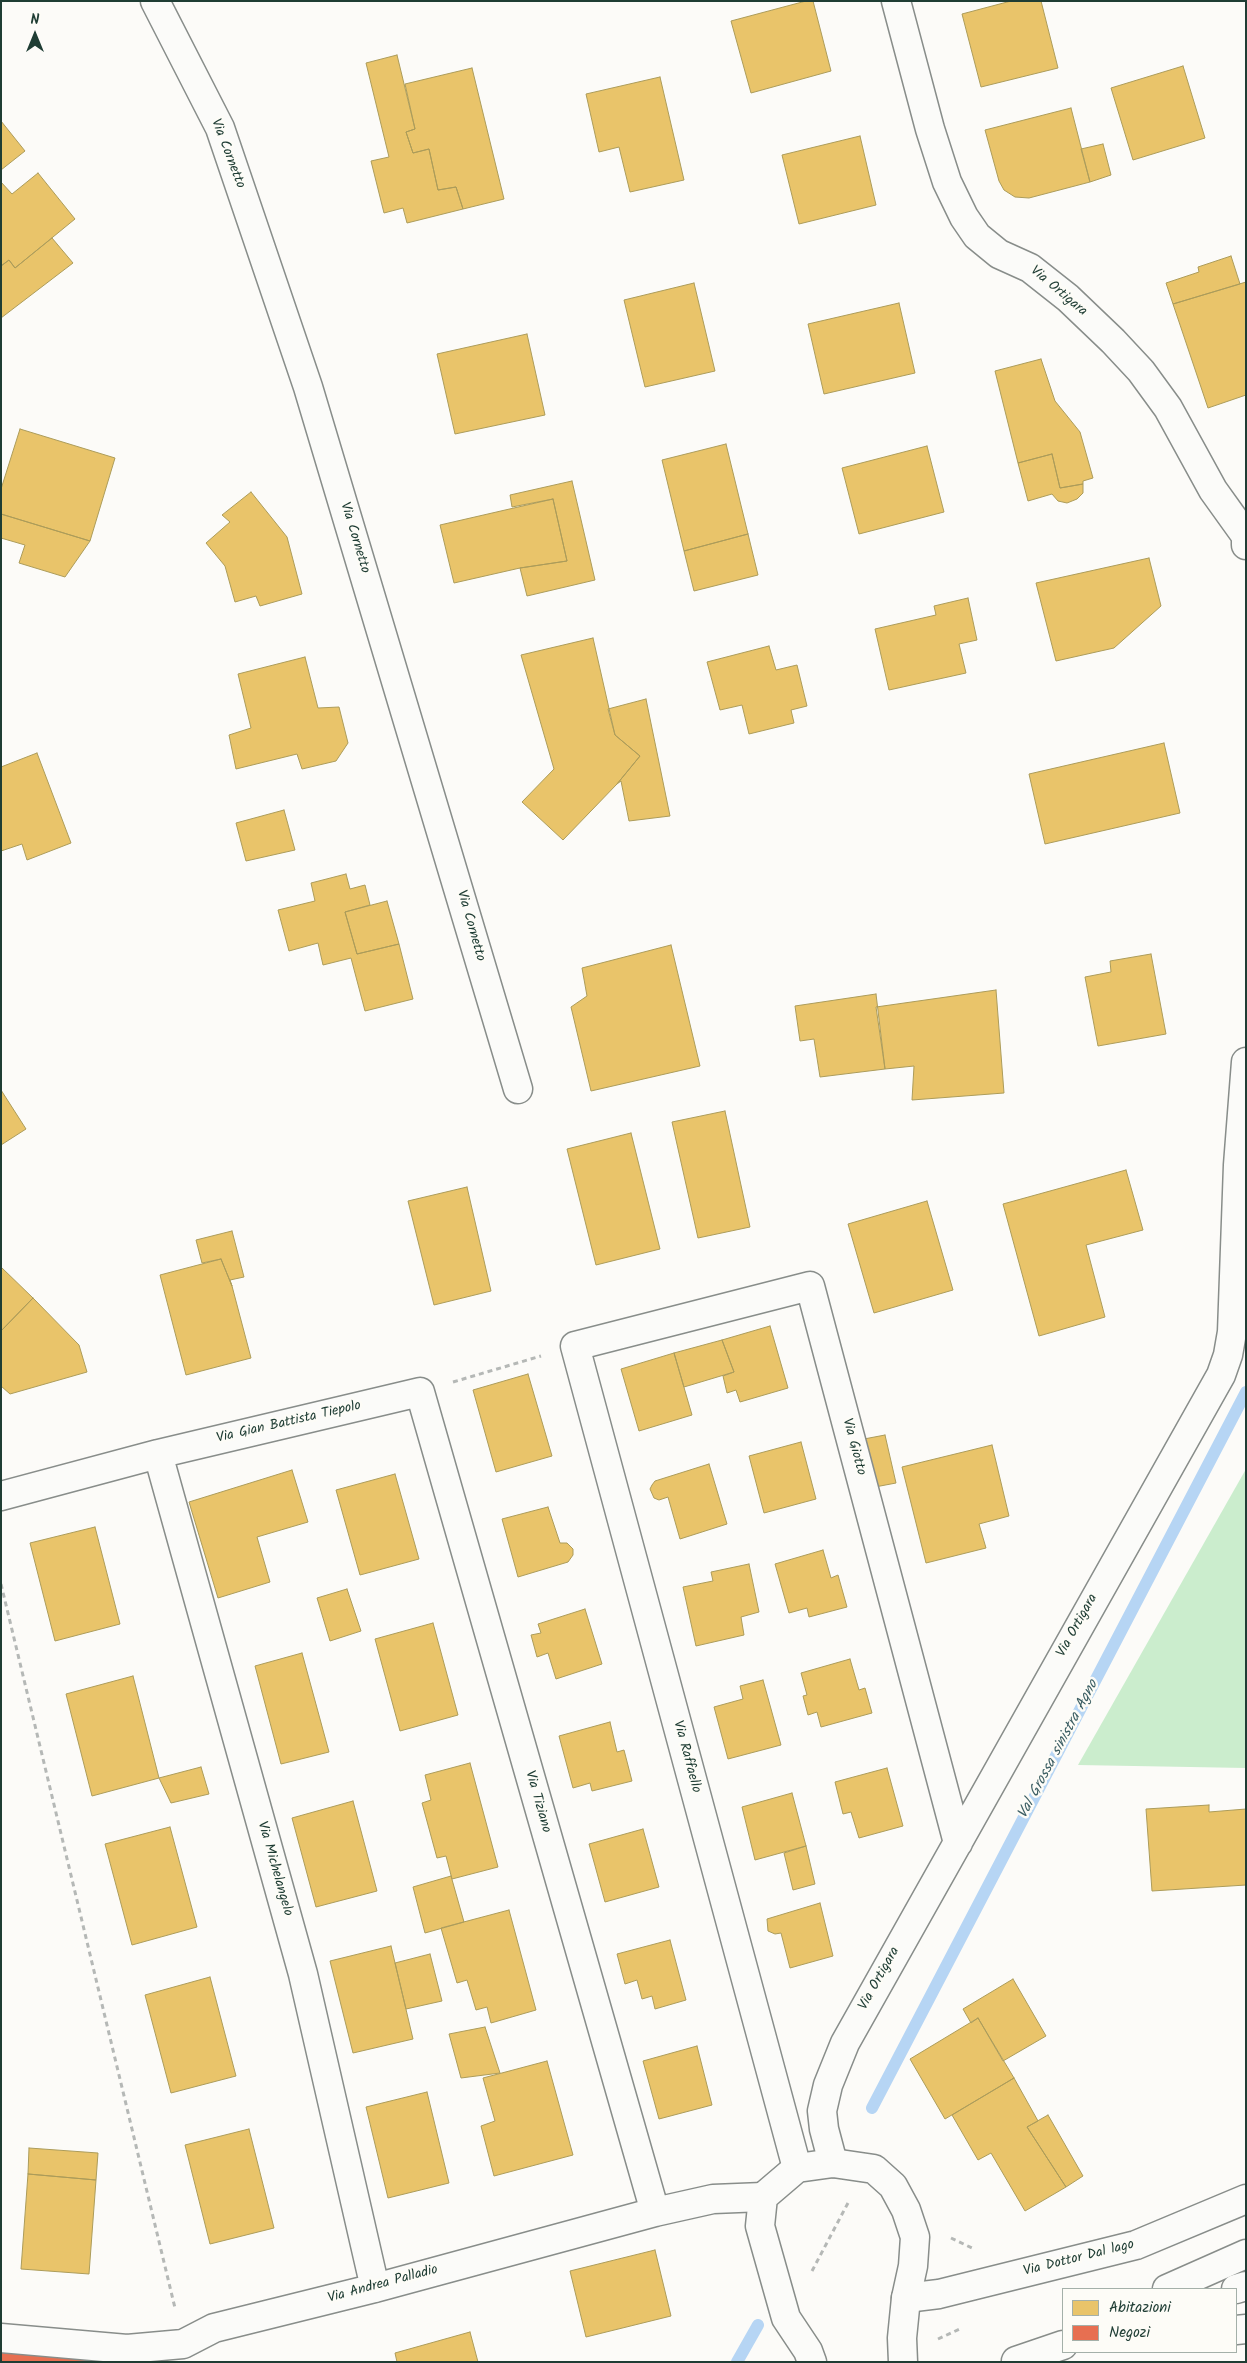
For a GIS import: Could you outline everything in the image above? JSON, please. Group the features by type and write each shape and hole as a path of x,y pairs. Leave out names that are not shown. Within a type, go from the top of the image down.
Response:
{"main road":[{"name":"Via Cornetto","path":"155,1 220,128 308,387 518,1089"},
{"name":"Via Ortigara","path":"896,1 932,138 947,182 964,217 977,236 999,254 1030,268 1068,298 1141,371 1168,408 1213,490 1246,536 1246,545"},
{"name":"Via Ortigara","path":"833,2163 824,2129 822,2111 828,2085 845,2044 1221,1375 1228,1355 1232,1332 1238,1165 1246,1062"},
{"name":"Via Giotto","path":"575,1346 810,1286 958,1843"},
{"name":"Via Raffaello","path":"575,1346 797,2168"},
{"name":"Via Gian Battista Tiepolo","path":"1,1496 158,1454 420,1392"},
{"name":"Via Tiziano","path":"420,1392 655,2212"},
{"name":"Via Michelangelo","path":"158,1454 304,1974 375,2288"},
{"path":"812,2362 808,2351 786,2318 760,2226 763,2197 797,2168 833,2163 874,2169 893,2186 906,2210 915,2237 914,2266 906,2298 902,2362"},
{"name":"Via Andrea Palladio","path":"1,2338 185,2353 214,2328 375,2288 655,2212 713,2200 763,2197"},
{"name":"Via Dottor Dal lago","path":"906,2298 939,2294 1136,2245 1246,2199"},
{"path":"1169,2288 1246,2254"},
{"path":"1015,2361 1062,2339"},
{"path":"1015,2361 1062,2345"},
{"path":"1015,2361 1067,2353"}],"path":[{"path":"420,1392 575,1346"},
{"path":"1,1584 185,2353"}],"green space":[{"path":"1246,1469 1246,1768 1078,1765"}],"building: Abitazioni":[{"path":"806,1 813,1 831,71 751,93 731,21"},
{"path":"1011,1 1041,1 1058,68 981,87 962,14"},
{"path":"397,55 415,129 406,132 413,153 429,149 438,190 456,187 463,209 407,223 403,208 384,213 371,161 389,157 366,63"},
{"path":"1183,66 1205,138 1133,160 1111,88"},
{"path":"472,68 504,199 463,209 456,187 438,190 429,149 413,153 406,132 415,129 405,84"},
{"path":"660,77 684,180 630,192 619,147 599,152 586,94"},
{"path":"1071,108 1090,182 1029,198 1015,197 1004,190 999,181 985,130"},
{"path":"1,121 25,151 1,170"},
{"path":"860,136 876,205 799,224 782,155"},
{"path":"1103,144 1111,175 1090,182 1081,149"},
{"path":"38,173 75,219 15,268 9,260 1,266 1,182 12,194"},
{"path":"52,238 73,263 1,318 1,266 9,260 15,268"},
{"path":"1231,256 1240,284 1173,304 1166,283 1199,272 1198,267"},
{"path":"1246,282 1246,395 1208,408 1173,304"},
{"path":"694,283 715,371 645,387 624,300"},
{"path":"899,303 915,373 824,394 808,324"},
{"path":"527,334 545,415 455,434 437,354"},
{"path":"1041,359 1055,401 1080,432 1093,478 1083,481 1083,484 1060,488 1052,454 1018,463 995,371"},
{"path":"20,429 115,458 90,541 1,514 1,489"},
{"path":"726,444 748,534 684,551 662,460"},
{"path":"927,446 944,512 859,534 842,468"},
{"path":"1052,454 1060,488 1083,484 1083,493 1077,499 1067,503 1058,501 1052,494 1028,501 1018,463"},
{"path":"572,481 595,580 527,596 520,568 567,561 553,499 512,507 510,495"},
{"path":"251,492 287,537 302,594 260,606 256,596 235,602 225,566 206,543 230,522 222,515"},
{"path":"553,499 567,561 520,568 454,583 440,525"},
{"path":"1,514 90,541 65,577 19,563 25,545 1,538"},
{"path":"748,534 758,575 694,591 684,551"},
{"path":"1149,558 1161,606 1114,648 1056,661 1036,583"},
{"path":"968,598 977,640 959,644 966,673 889,690 875,629 936,615 934,606"},
{"path":"593,638 615,735 640,756 617,784 563,840 522,802 554,769 521,655"},
{"path":"769,646 776,670 797,665 807,706 791,710 794,723 749,734 742,705 720,710 707,662"},
{"path":"305,657 318,708 339,707 348,743 336,761 302,769 297,754 236,769 229,735 251,728 238,674"},
{"path":"646,699 670,816 629,821 621,781 617,784 640,756 615,735 608,709"},
{"path":"1164,743 1180,813 1045,844 1029,774"},
{"path":"37,753 71,843 27,860 22,844 1,851 1,767"},
{"path":"284,810 295,850 246,861 236,823"},
{"path":"346,874 350,889 365,885 370,905 345,912 357,954 399,944 413,999 365,1011 351,958 323,965 318,943 289,951 278,910 315,901 311,883"},
{"path":"387,901 399,944 357,954 345,912"},
{"path":"671,945 700,1066 591,1091 571,1007 587,996 582,968"},
{"path":"1151,954 1166,1034 1098,1046 1085,977 1111,972 1110,961"},
{"path":"996,990 1004,1093 912,1100 914,1066 885,1069 876,1007"},
{"path":"876,994 885,1069 820,1077 814,1039 800,1041 795,1006"},
{"path":"1,1090 26,1129 1,1145"},
{"path":"725,1111 750,1227 698,1238 672,1122"},
{"path":"631,1133 660,1249 596,1265 567,1149"},
{"path":"1126,1170 1143,1230 1086,1245 1105,1317 1039,1336 1003,1204"},
{"path":"467,1187 491,1291 434,1305 408,1201"},
{"path":"927,1201 953,1290 874,1313 848,1224"},
{"path":"232,1231 244,1277 230,1280 232,1286 221,1259 202,1263 196,1240"},
{"path":"221,1259 232,1286 251,1358 186,1375 160,1275"},
{"path":"1,1267 33,1298 1,1331"},
{"path":"33,1298 79,1345 87,1372 10,1394 1,1386 1,1331"},
{"path":"770,1326 788,1388 740,1402 736,1390 727,1393 723,1376 734,1372 722,1340"},
{"path":"722,1340 734,1372 684,1387 674,1353"},
{"path":"674,1353 692,1415 639,1431 621,1369"},
{"path":"528,1374 552,1456 496,1472 473,1390"},
{"path":"885,1435 896,1483 875,1487 864,1439"},
{"path":"801,1442 816,1499 764,1513 749,1456"},
{"path":"992,1445 1009,1516 979,1524 986,1548 926,1563 902,1467"},
{"path":"709,1464 727,1524 680,1539 668,1497 659,1500 654,1498 650,1489 655,1481"},
{"path":"292,1470 308,1522 257,1537 270,1582 218,1598 189,1502"},
{"path":"395,1474 419,1559 360,1575 336,1490"},
{"path":"548,1507 560,1543 567,1543 573,1549 573,1555 568,1562 518,1577 502,1519"},
{"path":"95,1527 120,1624 55,1641 30,1543"},
{"path":"823,1550 831,1578 838,1575 847,1607 809,1617 807,1608 789,1613 775,1564"},
{"path":"749,1564 759,1612 741,1617 744,1635 696,1646 683,1587 713,1581 711,1572"},
{"path":"347,1589 361,1631 330,1641 317,1598"},
{"path":"585,1609 602,1664 556,1679 548,1653 537,1657 531,1635 541,1633 538,1624"},
{"path":"433,1623 458,1715 400,1731 375,1639"},
{"path":"302,1653 329,1752 281,1764 255,1666"},
{"path":"850,1659 859,1690 865,1688 872,1713 821,1727 817,1712 808,1715 803,1696 807,1695 801,1673"},
{"path":"133,1676 159,1778 92,1796 66,1694"},
{"path":"763,1680 781,1745 728,1759 714,1707 743,1699 740,1686"},
{"path":"610,1722 617,1752 624,1750 632,1781 592,1791 590,1783 573,1788 559,1736"},
{"path":"470,1763 498,1867 452,1879 446,1856 437,1858 422,1803 431,1800 425,1775"},
{"path":"201,1767 209,1794 171,1803 159,1778"},
{"path":"887,1768 903,1826 859,1838 851,1812 843,1814 835,1782"},
{"path":"792,1793 806,1846 755,1860 742,1807"},
{"path":"353,1801 377,1891 316,1907 292,1818"},
{"path":"1209,1805 1209,1812 1246,1809 1246,1885 1152,1891 1146,1809"},
{"path":"170,1827 197,1927 132,1945 105,1844"},
{"path":"643,1829 659,1887 605,1902 589,1844"},
{"path":"806,1846 815,1884 793,1890 784,1853"},
{"path":"451,1876 464,1922 425,1933 413,1887"},
{"path":"820,1903 833,1956 790,1968 781,1933 775,1934 768,1931 767,1919"},
{"path":"509,1910 536,2010 491,2023 487,2007 476,2010 467,1980 457,1983 441,1928"},
{"path":"670,1940 686,2000 655,2009 652,1996 642,1999 637,1980 625,1984 617,1954"},
{"path":"391,1946 413,2039 353,2053 330,1961"},
{"path":"430,1954 442,2001 406,2009 395,1963"},
{"path":"210,1977 236,2076 171,2093 145,1995"},
{"path":"1013,1979 1046,2036 1003,2061 978,2018 971,2023 963,2009"},
{"path":"978,2018 1014,2078 945,2119 910,2059"},
{"path":"485,2027 500,2073 461,2078 449,2034"},
{"path":"697,2046 712,2105 659,2119 643,2061"},
{"path":"547,2061 573,2155 494,2176 481,2126 495,2121 483,2078"},
{"path":"1014,2078 1038,2121 1027,2127 1066,2187 1025,2211 991,2153 978,2160 952,2115"},
{"path":"427,2092 449,2183 388,2198 366,2107"},
{"path":"1048,2115 1083,2176 1066,2187 1027,2127"},
{"path":"249,2129 274,2228 210,2244 185,2145"},
{"path":"29,2148 98,2153 96,2180 28,2174"},
{"path":"28,2174 96,2180 89,2274 21,2269"},
{"path":"655,2250 671,2316 586,2337 570,2271"},
{"path":"470,2332 478,2362 397,2362 395,2353"}],"building: Negozi":[{"path":"1,2352 144,2362 1,2362"}],"waterway":[{"name":"Val Grossa sinistra Agno","path":"872,2108 1246,1392"},
{"name":"Val Grossa sinistra Agno","path":"737,2362 758,2325"}]}
